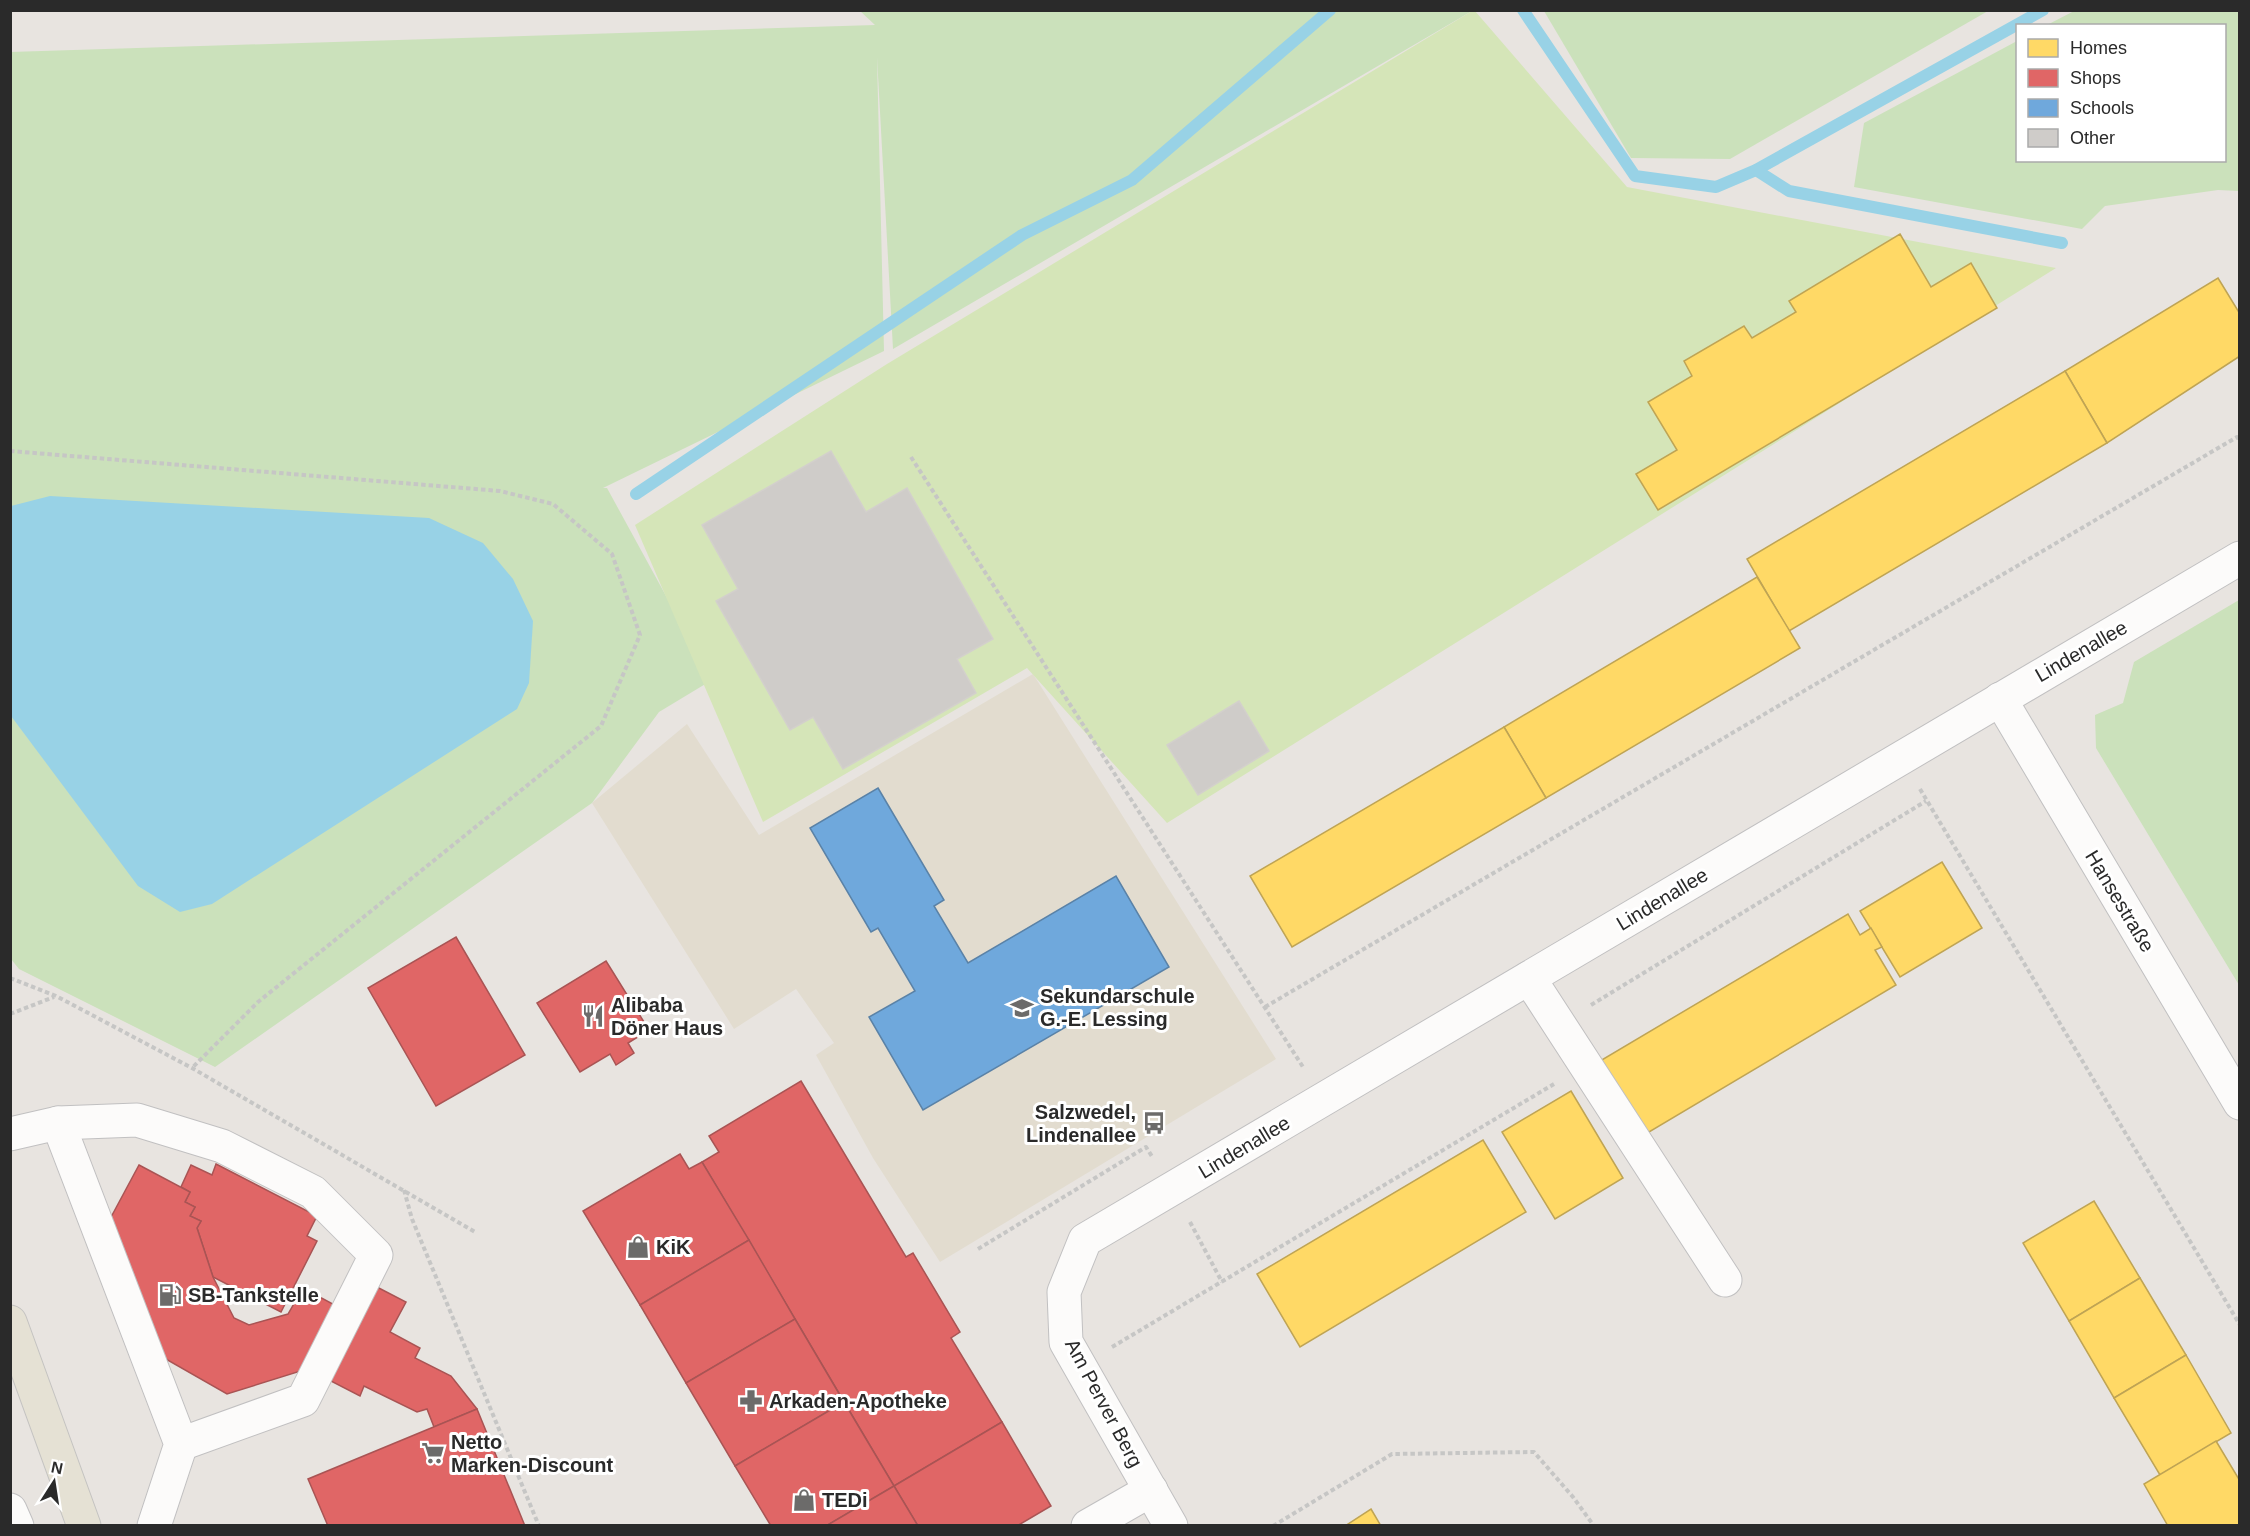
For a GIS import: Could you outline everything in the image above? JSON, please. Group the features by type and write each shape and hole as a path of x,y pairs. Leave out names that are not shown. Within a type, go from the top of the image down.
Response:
{"main road":[{"path":"10,1322 84,1526"}],"street":[{"name":"Lindenallee","path":"1085,1240 2240,558"},
{"name":"Hansestraße","path":"2000,699 2240,1102"},
{"path":"1529,978 1725,1280"},
{"path":"10,1134 58,1123 137,1120 222,1146 312,1192 376,1255 303,1400 182,1444"},
{"path":"58,1123 182,1444 154,1526"},
{"name":"Am Perver Berg","path":"1085,1240 1064,1292 1066,1342 1172,1526"},
{"path":"1089,1526 1151,1490"},
{"path":"10,1510 17,1526"}],"path":[{"path":"1265,1007 2237,437 2240,441"},
{"path":"10,451 500,491 553,504 612,554 640,635 601,726 258,1002 192,1068"},
{"path":"911,457 1324,1100"},
{"path":"1901,758 2240,1325"},
{"path":"1560,1024 1926,801"},
{"path":"10,978 56,996 192,1068 475,1232"},
{"path":"10,1014 56,996"},
{"path":"1080,1366 1586,1065"},
{"path":"404,1189 412,1219 539,1526"},
{"path":"1273,1526 1392,1454 1534,1452 1574,1497 1594,1526"}],"shaded area":[{"path":"1033,674 1276,1059 940,1262 873,1158 816,1055 834,1043 796,989 734,1029 592,803 687,724 759,835"}],"green space":[{"path":"859,10 1472,11 893,349 877,57 884,351 603,488 607,488 712,680 659,712 592,803 215,1067 19,969 11,959 10,52 875,25"},
{"path":"2076,10 2239,11 2239,191 2218,190 2105,206 2082,229 1854,187 1864,123 2016,42 2016,162 2226,162 2226,24 2049,24"},
{"path":"1475,11 1627,187 2056,268 1167,823 1027,668 763,822 635,525 887,364"},
{"path":"1544,11 1988,11 1730,159 1631,158"},
{"path":"2239,600 2239,985 2096,748 2095,715 2123,703 2134,662"}],"water":[{"path":"50,496 429,518 483,543 513,579 533,621 529,683 517,709 212,904 180,912 138,886 11,716 11,506"}],"building: Homes":[{"path":"1900,234 1931,287 1971,263 1997,308 1658,510 1636,474 1677,450 1648,402 1692,376 1684,361 1744,326 1752,338 1796,312 1789,301"},
{"path":"2218,278 2240,314 2240,356 2107,443 2065,371"},
{"path":"2065,371 2107,443 1789,631 1747,559"},
{"path":"1757,577 1800,648 1546,798 1504,727"},
{"path":"1504,727 1546,798 1292,947 1250,876"},
{"path":"1942,862 1982,928 1900,977 1860,911"},
{"path":"1848,914 1860,935 1871,928 1882,947 1875,950 1896,985 1644,1135 1600,1061"},
{"path":"1571,1091 1623,1178 1555,1219 1502,1132"},
{"path":"1483,1140 1526,1212 1300,1347 1257,1274"},
{"path":"2094,1201 2140,1278 2069,1321 2023,1243"},
{"path":"2140,1278 2186,1355 2114,1398 2069,1321"},
{"path":"2186,1355 2231,1433 2160,1475 2114,1398"},
{"path":"2216,1441 2240,1481 2240,1526 2168,1526 2144,1484"},
{"path":"1371,1509 1381,1526 1345,1526"}],"building: Shops":[{"path":"456,937 525,1055 436,1106 368,988"},
{"name":"Alibaba Döner Haus","path":"606,961 649,1030 628,1043 634,1053 616,1065 610,1054 580,1072 537,1003"},
{"path":"801,1081 906,1257 913,1253 960,1332 951,1338 1002,1422 894,1486 702,1162 719,1152 709,1136"},
{"path":"680,1154 689,1169 702,1162 749,1240 640,1305 583,1211"},
{"path":"216,1164 317,1216 307,1236 317,1241 281,1312 213,1277 197,1228 201,1221 190,1216 195,1207 185,1202 190,1192 181,1187 191,1165 212,1175"},
{"path":"139,1165 190,1192 185,1202 195,1207 190,1216 201,1221 197,1228 213,1277 234,1318 249,1325 288,1314 303,1288 357,1317 336,1360 227,1394 157,1354 110,1219"},
{"path":"749,1240 795,1319 686,1383 640,1305"},
{"path":"373,1285 406,1302 390,1332 420,1348 415,1358 451,1376 477,1409 434,1427 427,1409 417,1412 364,1386 360,1396 325,1378"},
{"path":"795,1319 844,1402 735,1466 686,1383"},
{"path":"844,1402 894,1486 826,1526 771,1526 735,1466"},
{"name":"Netto Marken-Discount","path":"477,1409 525,1526 328,1526 308,1479"},
{"path":"1002,1422 1051,1506 1017,1526 918,1526 894,1486"},
{"path":"894,1486 918,1526 826,1526"}],"building: Schools":[{"path":"878,788 944,900 934,906 968,963 1116,876 1169,967 923,1110 869,1017 915,991 878,928 871,932 810,828"}],"building: Other":[{"path":"831,451 866,512 907,488 993,639 957,659 976,693 843,769 813,717 790,730 716,601 738,589 702,525"},
{"path":"1239,701 1269,751 1198,795 1167,745"}],"waterway":[{"path":"636,494 1022,235 1132,180 1330,10"},
{"path":"1523,10 1635,176 1716,187 1756,170 2016,25"},
{"path":"2018,24 2043,10"},
{"path":"1756,170 1789,191 2062,243"}],"place":[{"name":"Sekundarschule G.-E. Lessing","path":"1022,1008"},
{"name":"Alibaba Döner Haus","path":"593,1016"},
{"name":"Salzwedel, Lindenallee","path":"1154,1123"},
{"name":"KiK","path":"638,1247"},
{"name":"SB-Tankstelle","path":"170,1295"},
{"name":"Arkaden-Apotheke","path":"751,1401"},
{"name":"Netto Marken-Discount","path":"433,1453"},
{"name":"TEDi","path":"804,1500"}]}
